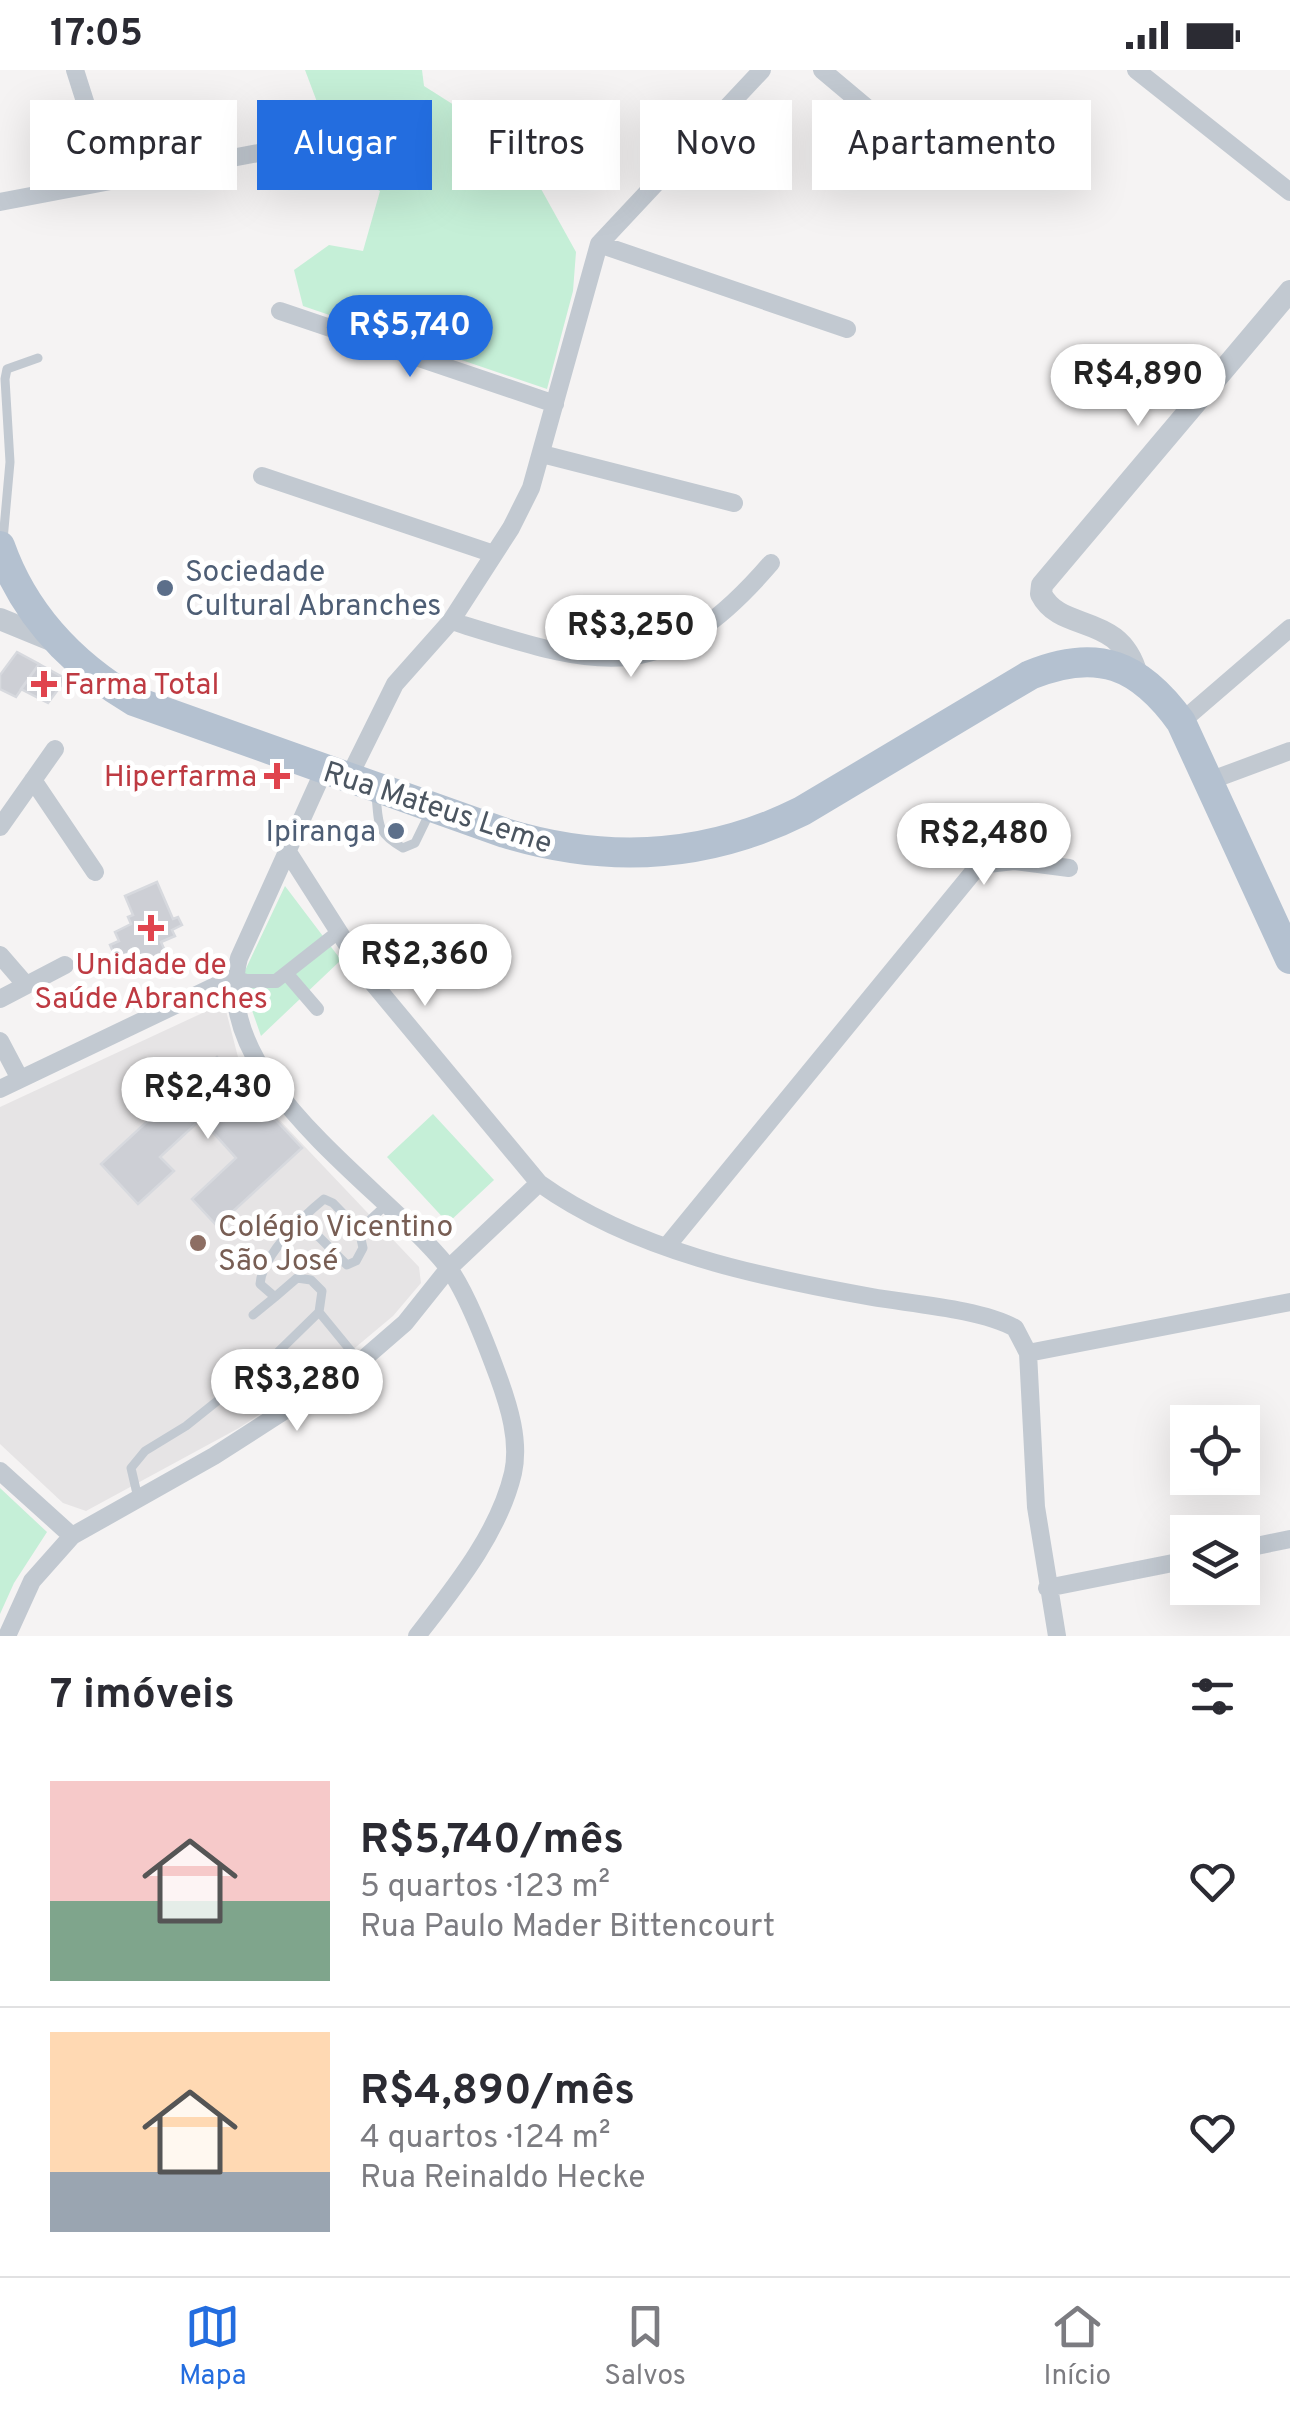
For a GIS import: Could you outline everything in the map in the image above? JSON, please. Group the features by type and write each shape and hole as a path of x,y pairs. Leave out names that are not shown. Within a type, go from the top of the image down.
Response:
{"main road":[{"path":"1,549 22,594 60,643"},
{"name":"Rua Mateus Leme","path":"60,643 107,685 134,701 432,808 560,848 631,854 697,848 751,834 802,812 1046,668 1101,662 1137,675"},
{"path":"1137,675 1181,722 1290,959"}],"street":[{"path":"75,70 85,100"},
{"path":"417,1636 498,1515 516,1455 510,1412 498,1374 449,1268 276,1094 262,1074 243,1025 234,977 249,934 288,852 349,779 395,684 450,621 522,508 542,454 599,244 743,78 762,70"},
{"path":"822,70 858,100"},
{"path":"1136,70 1290,192"},
{"path":"0,202 60,190"},
{"path":"599,244 847,330"},
{"path":"1137,675 1132,656 1112,634 1051,607 1041,594 1047,578 1290,291"},
{"path":"280,312 555,404"},
{"path":"542,454 734,503"},
{"path":"262,476 494,554"},
{"path":"450,621 559,654 584,658 634,656 702,630 740,599 771,563"},
{"name":"Rua Mateus Leme","path":"0,619 60,643"},
{"path":"1181,722 1290,628"},
{"path":"0,827 55,749"},
{"path":"1209,781 1290,751"},
{"path":"33,780 95,872"},
{"path":"914,838 959,852 979,865 1014,861 1069,868"},
{"path":"288,852 367,976 539,1183 559,1197 619,1229 667,1246 790,1280 1004,1321 1015,1328 1028,1352 1036,1507 1057,1636"},
{"path":"667,1246 979,865"},
{"path":"0,1041 6,1084 234,977 276,981 337,933"},
{"path":"0,955 26,986"},
{"path":"0,999 65,965"},
{"path":"286,972 317,1009"},
{"path":"6,1636 32,1581 72,1536 272,1421 360,1362 405,1323 449,1268 539,1183"},
{"path":"1028,1352 1290,1302"},
{"path":"0,1471 72,1536"},
{"path":"1260,1546 1290,1540"},
{"path":"1047,1588 1170,1564"}],"lane":[{"path":"1,549 10,462 4,379 7,368 38,358"},
{"path":"349,779 386,838 403,848 415,843 432,808"},
{"path":"274,1297 260,1284 261,1272 300,1218 324,1199 334,1203 359,1230 363,1248 356,1261 347,1266 300,1218"},
{"path":"359,1230 386,1205"},
{"path":"138,1498 132,1468 145,1451 186,1426 276,1354 319,1312 322,1291 311,1280 296,1278 253,1315"},
{"path":"319,1312 360,1362"}],"shaded area":[{"name":"Colégio Vicentino São José","path":"224,1003 238,1057 250,1084 419,1267 421,1283 393,1316 338,1362 239,1428 86,1511 63,1503 0,1444 0,1107"}],"green space":[{"path":"305,70 422,70 424,86 452,104 452,190 542,190 576,252 573,291 547,389 303,306 294,270 329,245 363,251 378,190 432,190 432,100 316,100"},
{"path":"285,886 341,960 261,1036 241,979"},
{"path":"433,1114 494,1180 448,1223 387,1157"},
{"path":"0,1488 47,1532 14,1583 0,1614"}],"building":[{"path":"17,652 39,664 16,697 0,689 0,675"},
{"name":"Farma Total","path":"39,664 66,679 48,703 21,689"},
{"name":"Unidade de Saúde Abranches","path":"157,882 173,919 178,917 182,925 172,930 175,936 161,942 166,953 122,972 110,945 119,941 115,932 131,924 128,917 133,915 125,896"},
{"path":"217,1057 302,1148 217,1226 192,1199 236,1158 201,1119 160,1157 174,1171 138,1204 101,1164"}],"place":[{"name":"Sociedade Cultural Abranches","path":"165,588"},
{"name":"Farma Total","path":"44,684"},
{"name":"Hiperfarma","path":"277,776"},
{"name":"Ipiranga","path":"396,831"},
{"name":"Unidade de Saúde Abranches","path":"151,928"},
{"name":"Colégio Vicentino São José","path":"198,1243"}]}
